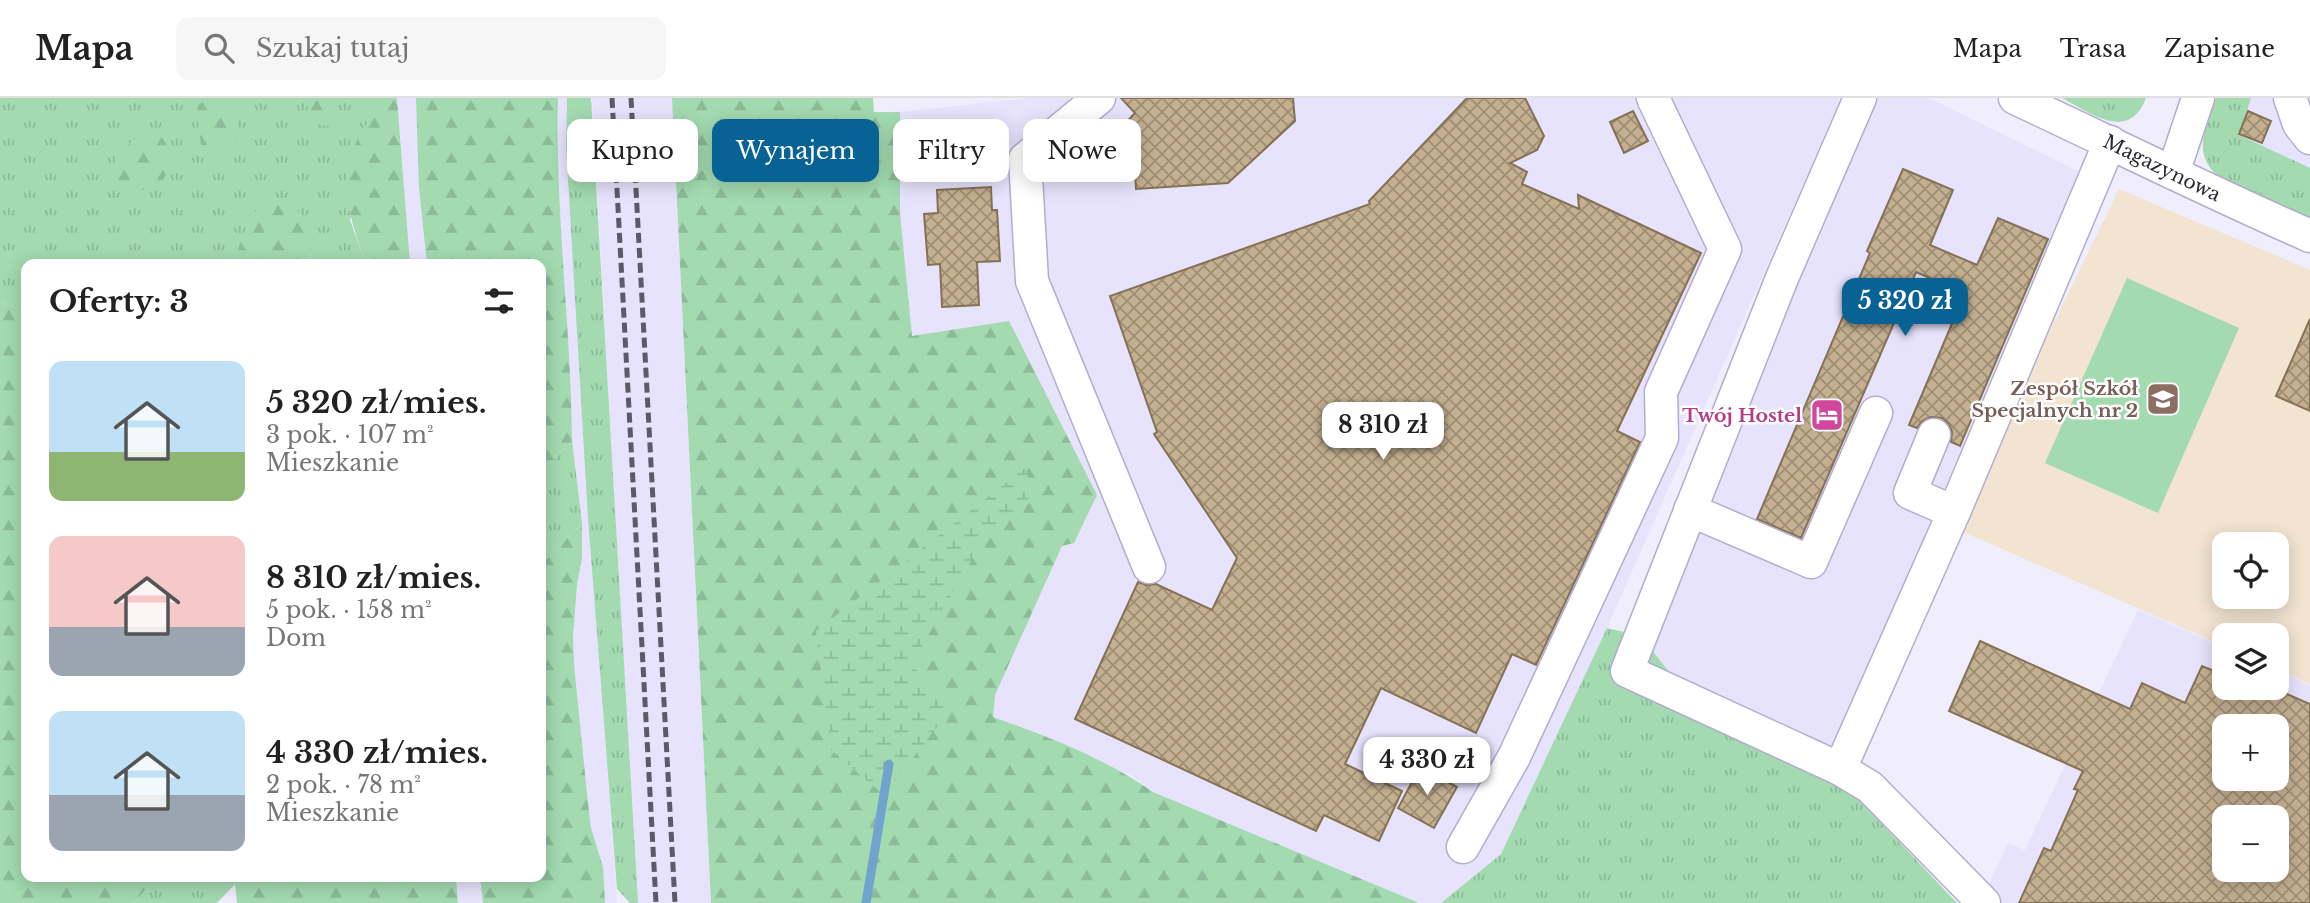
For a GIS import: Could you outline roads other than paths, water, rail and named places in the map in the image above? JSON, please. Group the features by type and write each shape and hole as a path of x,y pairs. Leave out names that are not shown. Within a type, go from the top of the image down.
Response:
{"street":[{"path":"1099,98 1025,159 1032,281 1149,567"},
{"path":"1464,847 1514,757 1662,438 1661,392 1726,249 1653,98"},
{"path":"1860,98 1782,278 1627,671 1840,769 1870,787 1984,903"},
{"name":"Magazynowa","path":"2015,98 2205,190 2310,236"},
{"path":"2173,173 2199,98"},
{"path":"2290,98 2299,124 2310,138"},
{"path":"1840,769 1954,512 2110,142"},
{"path":"1690,510 1811,562 1876,413"},
{"path":"1934,435 1910,494 1954,512"}],"waterway":[{"path":"866,903 889,764"}],"railway":[{"path":"612,98 656,903"},
{"path":"631,98 675,903"}],"place":[{"name":"Zespół Szkół Specjalnych nr 2","path":"2163,399"},
{"name":"Twój Hostel","path":"1827,415"}]}
